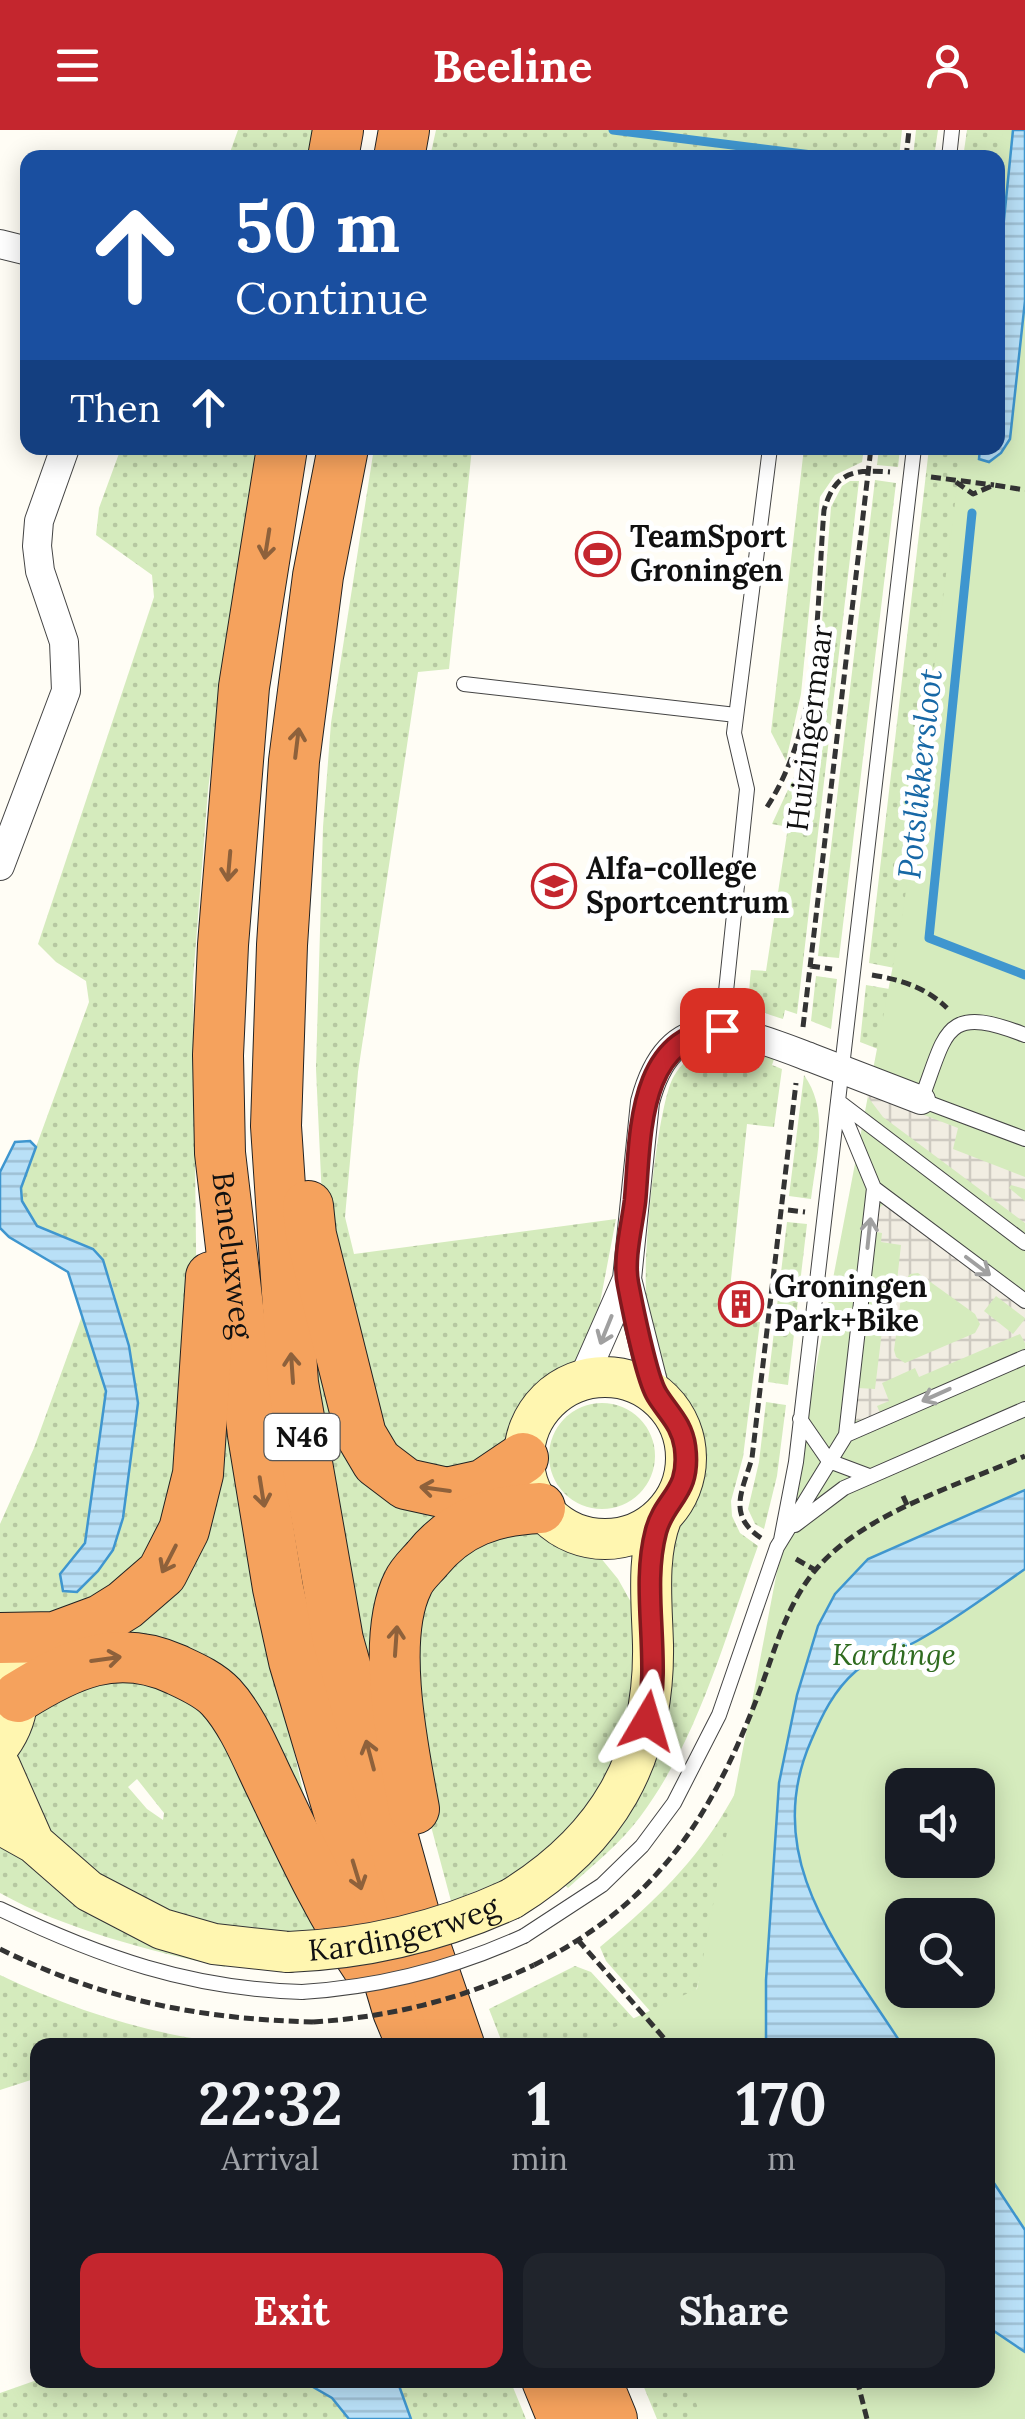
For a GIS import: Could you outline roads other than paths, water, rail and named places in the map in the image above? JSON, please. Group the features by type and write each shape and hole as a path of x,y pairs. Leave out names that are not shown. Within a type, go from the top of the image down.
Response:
{"highway":[{"name":"Beneluxweg","path":"281,455 242,707 223,945 218,1055 220,1152 253,1436 278,1588 294,1660 404,2028"},
{"name":"Beneluxweg","path":"341,455 318,576 296,743 282,945 276,1126 292,1382 338,1640 414,1917 457,2038"},
{"name":"N46","path":"282,945 312,1235 361,1434 377,1462 406,1484 447,1493 482,1485 523,1458"},
{"name":"N46","path":"0,1641 55,1637 101,1620 126,1605 162,1573 184,1530 198,1474 220,1152"},
{"path":"471,2038 424,1874 398,1717 394,1638 408,1583 442,1540 483,1515 540,1508"},
{"name":"N46","path":"18,1698 70,1667 115,1656 153,1659 192,1676 220,1696 249,1741 336,1920 404,2028"},
{"path":"551,2388 563,2419"},
{"path":"599,2388 612,2419"}],"street":[{"path":"0,866 66,691 64,642 40,571 38,546 39,521 63,455"},
{"path":"583,1379 627,1279 650,1084 658,1068 680,1044 707,1031 760,1038 921,1100"},
{"path":"627,1279 656,1394 679,1425 685,1444 683,1483 662,1516 632,1535 596,1539 575,1534 556,1523 540,1508 527,1484 523,1458 525,1440 540,1408 567,1386 583,1379 622,1378 656,1394"},
{"name":"Kardingerweg","path":"0,1766 17,1834 89,1892 162,1929 214,1944 288,1952 402,1938 458,1921 517,1918 541,1880 595,1830 630,1775 653,1688 650,1604 655,1533 662,1516"},
{"path":"596,1539 610,1550 650,1604"},
{"path":"0,1641 12,1665 18,1698 16,1716 0,1746"}],"lane":[{"path":"722,1030 747,789 734,734 769,455"},
{"path":"0,1909 96,1952 173,1976 260,1991 339,1990 416,1976 472,1958 517,1918 602,1885 642,1846 674,1803 719,1714 779,1544 800,1419 913,455"},
{"path":"464,684 736,715"},
{"path":"1025,1035 989,1022 961,1023 944,1042 921,1100 1025,1139"},
{"path":"779,1544 846,1434 874,1188 838,1100"},
{"path":"838,1100 1025,1242"},
{"path":"874,1188 1025,1301"},
{"path":"846,1434 1025,1356"},
{"path":"779,1544 821,1503 869,1476 1025,1408"},
{"path":"800,1419 829,1461 869,1476"}],"water":[{"path":"1013,130 1025,130 1025,301 1010,439 1005,447 1005,209"},
{"path":"979,455 998,455 989,462 979,459"},
{"path":"30,1141 36,1147 21,1188 22,1201 37,1226 93,1249 103,1260 129,1346 138,1403 123,1518 113,1550 77,1592 63,1591 60,1574 85,1543 106,1391 68,1272 0,1228 0,1172 15,1142"},
{"path":"1025,1490 1025,1569 931,1633 856,1671 824,1712 798,1784 795,1825 801,1864 815,1902 833,1939 897,2038 766,2038 779,1783 797,1695 818,1626 835,1594 868,1559"},
{"path":"995,2185 1025,2230 1025,2352 995,2332"},
{"path":"315,2388 400,2388 411,2419 349,2419 332,2398"}],"waterway":[{"path":"613,130 772,150"},
{"name":"Potslikkersloot","path":"972,513 929,938 1025,975"}],"place":[{"name":"TeamSport Groningen","path":"598,554"},
{"name":"Alfa-college Sportcentrum","path":"554,886"},
{"name":"Groningen Park+Bike","path":"741,1304"}],"park label":[{"name":"Kardinge","path":"894,1655"}]}
